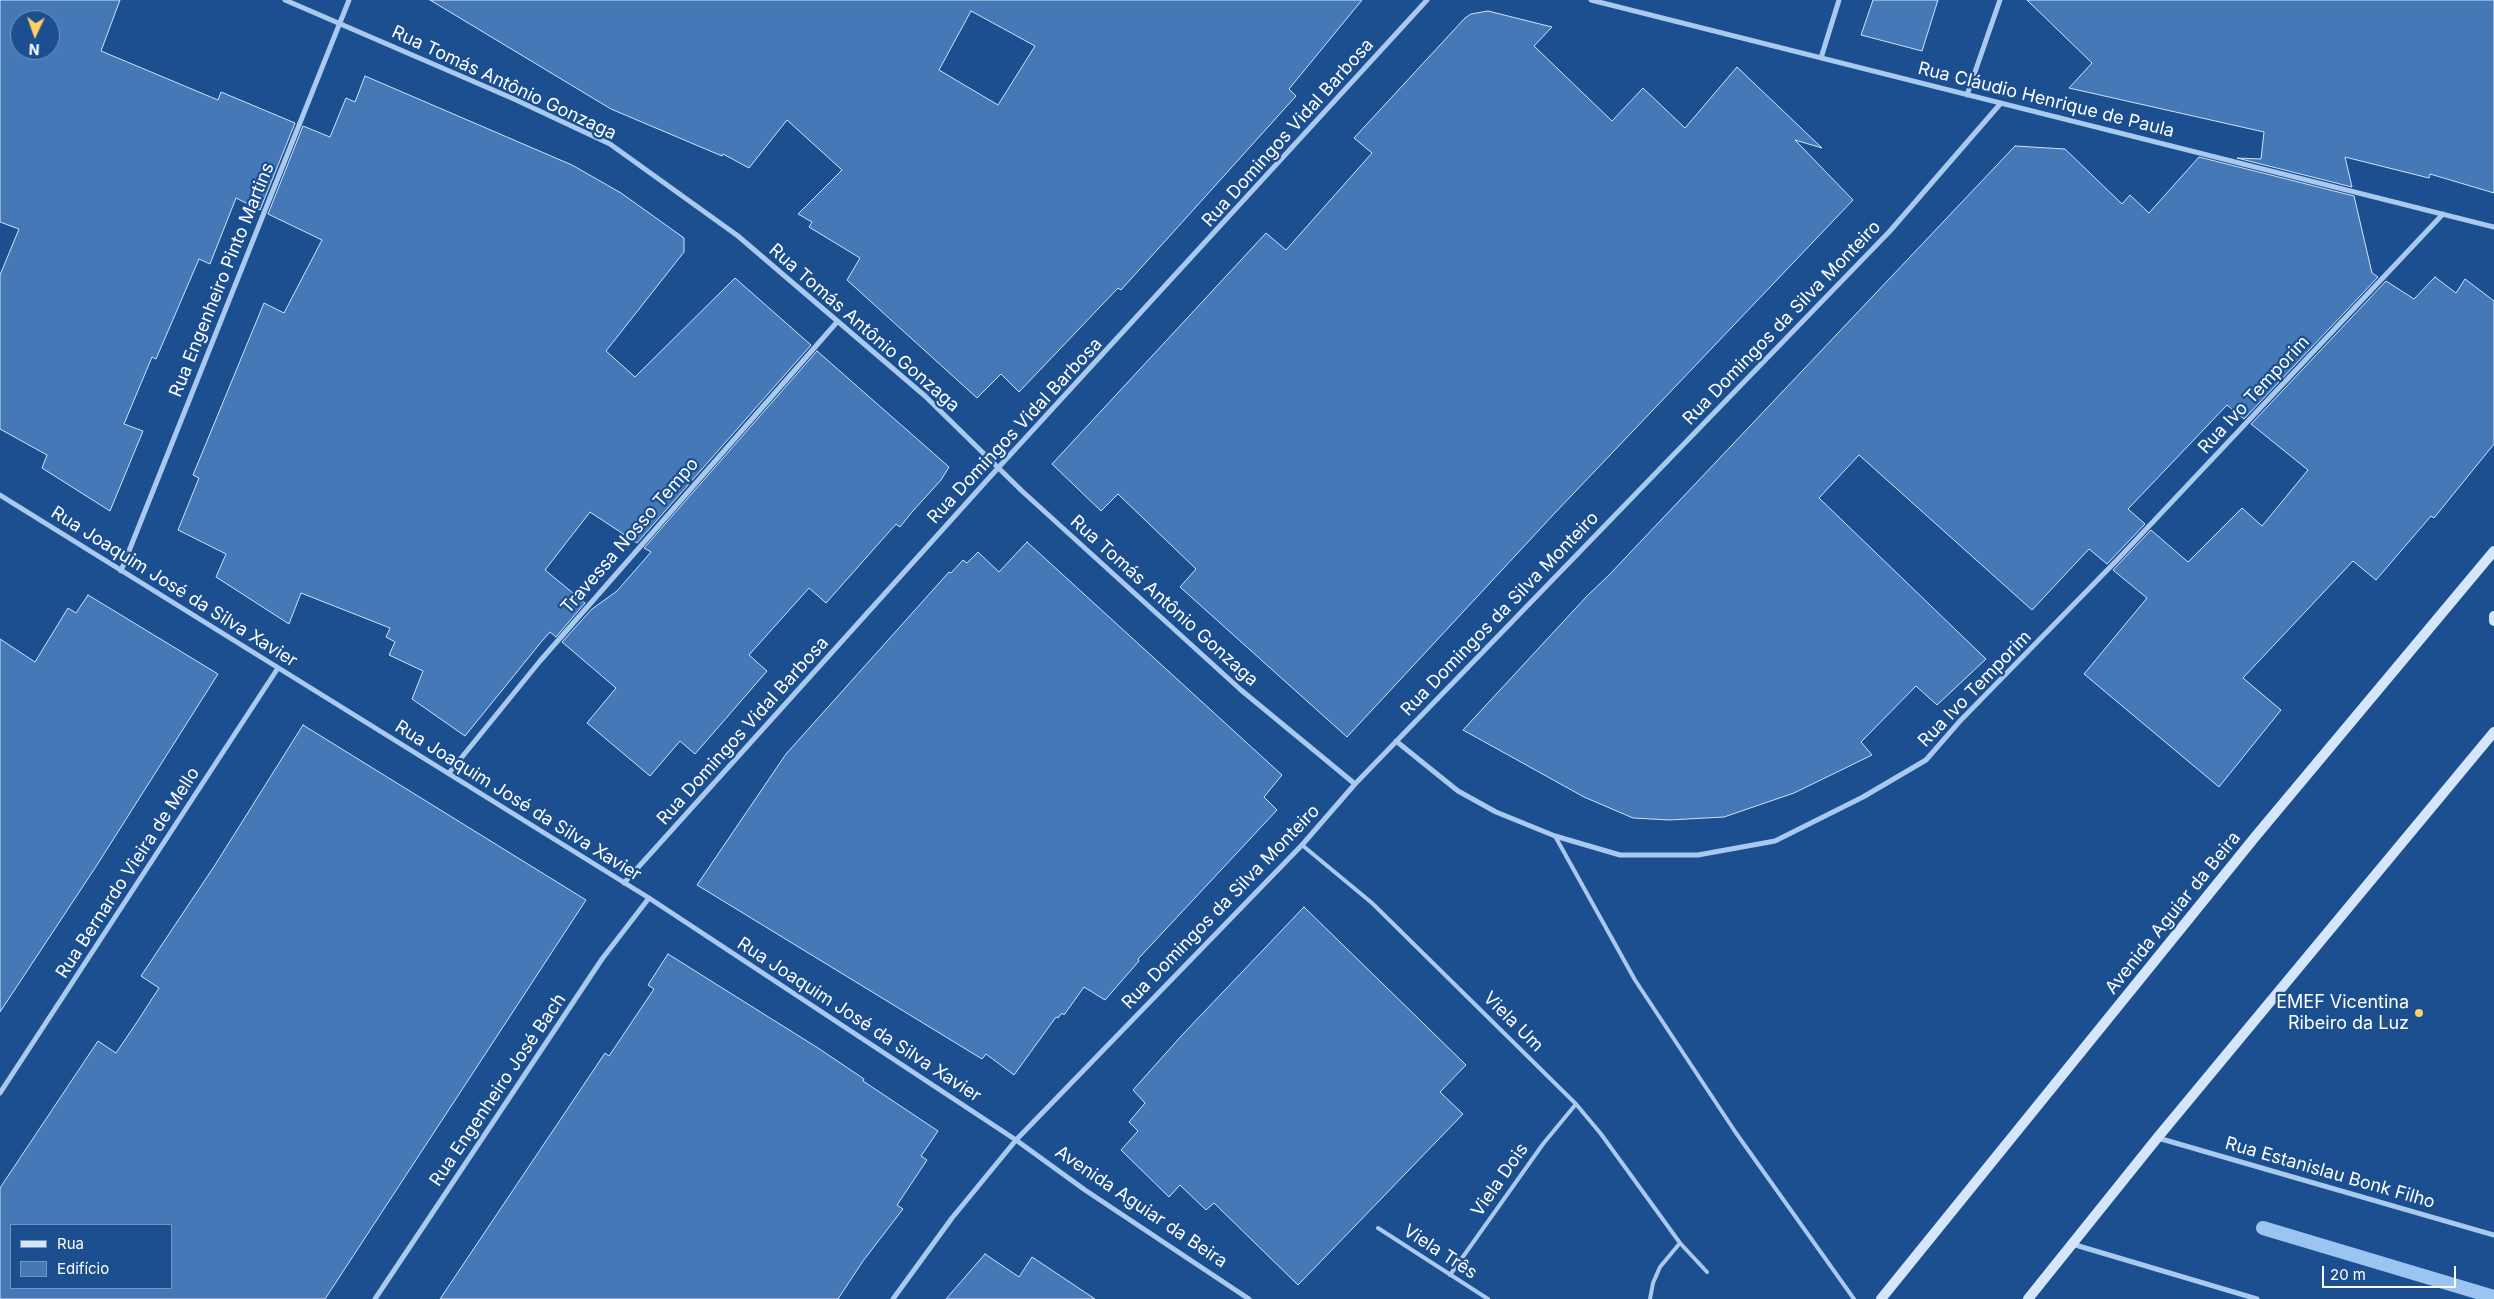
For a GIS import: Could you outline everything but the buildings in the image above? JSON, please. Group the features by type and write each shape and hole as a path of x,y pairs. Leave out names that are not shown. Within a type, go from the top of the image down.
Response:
{"main road":[{"name":"Avenida Aguiar da Beira","path":"1881,1299 2255,837 2494,551"},
{"path":"2494,616 2494,621"},
{"path":"2028,1299 2158,1137 2494,732"}],"street":[{"name":"Rua Tomás Antônio Gonzaga","path":"284,0 514,99 610,144 738,236 925,396 998,468 1241,690 1355,784"},
{"name":"Rua Engenheiro Pinto Martins","path":"121,571 349,0"},
{"name":"Rua Domingos Vidal Barbosa","path":"624,883 998,468 1427,0"},
{"name":"Rua Cláudio Henrique de Paula","path":"1591,0 2494,227"},
{"path":"1821,58 1839,0"},
{"path":"1967,94 2000,0"},
{"name":"Rua Domingos da Silva Monteiro","path":"893,1299 952,1218 1016,1140 1302,845 1355,784 1396,741 1890,231 2000,103"},
{"name":"Rua Ivo Temporim","path":"1396,741 1458,791 1496,812 1555,836 1620,855 1698,855 1775,840 1863,797 1926,760 2443,214"},
{"name":"Travessa Nosso Tempo","path":"449,773 586,609 837,322"},
{"name":"Rua Joaquim José da Silva Xavier","path":"0,495 649,898 1016,1140"},
{"name":"Rua Bernardo Vieira de Mello","path":"0,1093 278,668"},
{"name":"Rua Engenheiro José Bach","path":"375,1299 602,959 649,898"},
{"name":"Rua Estanislau Bonk Filho","path":"2158,1137 2494,1235"},
{"name":"Avenida Aguiar da Beira","path":"1016,1140 1085,1190 1249,1299"},
{"path":"2072,1244 2257,1299"}],"lane":[{"path":"1555,836 1635,980 1736,1133 1854,1299"},
{"name":"Viela Um","path":"1302,845 1372,903 1576,1104 1602,1134 1680,1243 1707,1272"},
{"name":"Viela Dois","path":"1450,1275 1543,1144 1576,1104"},
{"name":"Viela Três","path":"1378,1228 1488,1299"},
{"path":"1650,1299 1653,1283 1660,1267 1680,1243"}],"waterway":[{"path":"2263,1228 2494,1297"}],"place":[{"name":"EMEF Vicentina Ribeiro da Luz","path":"2419,1013"}]}
